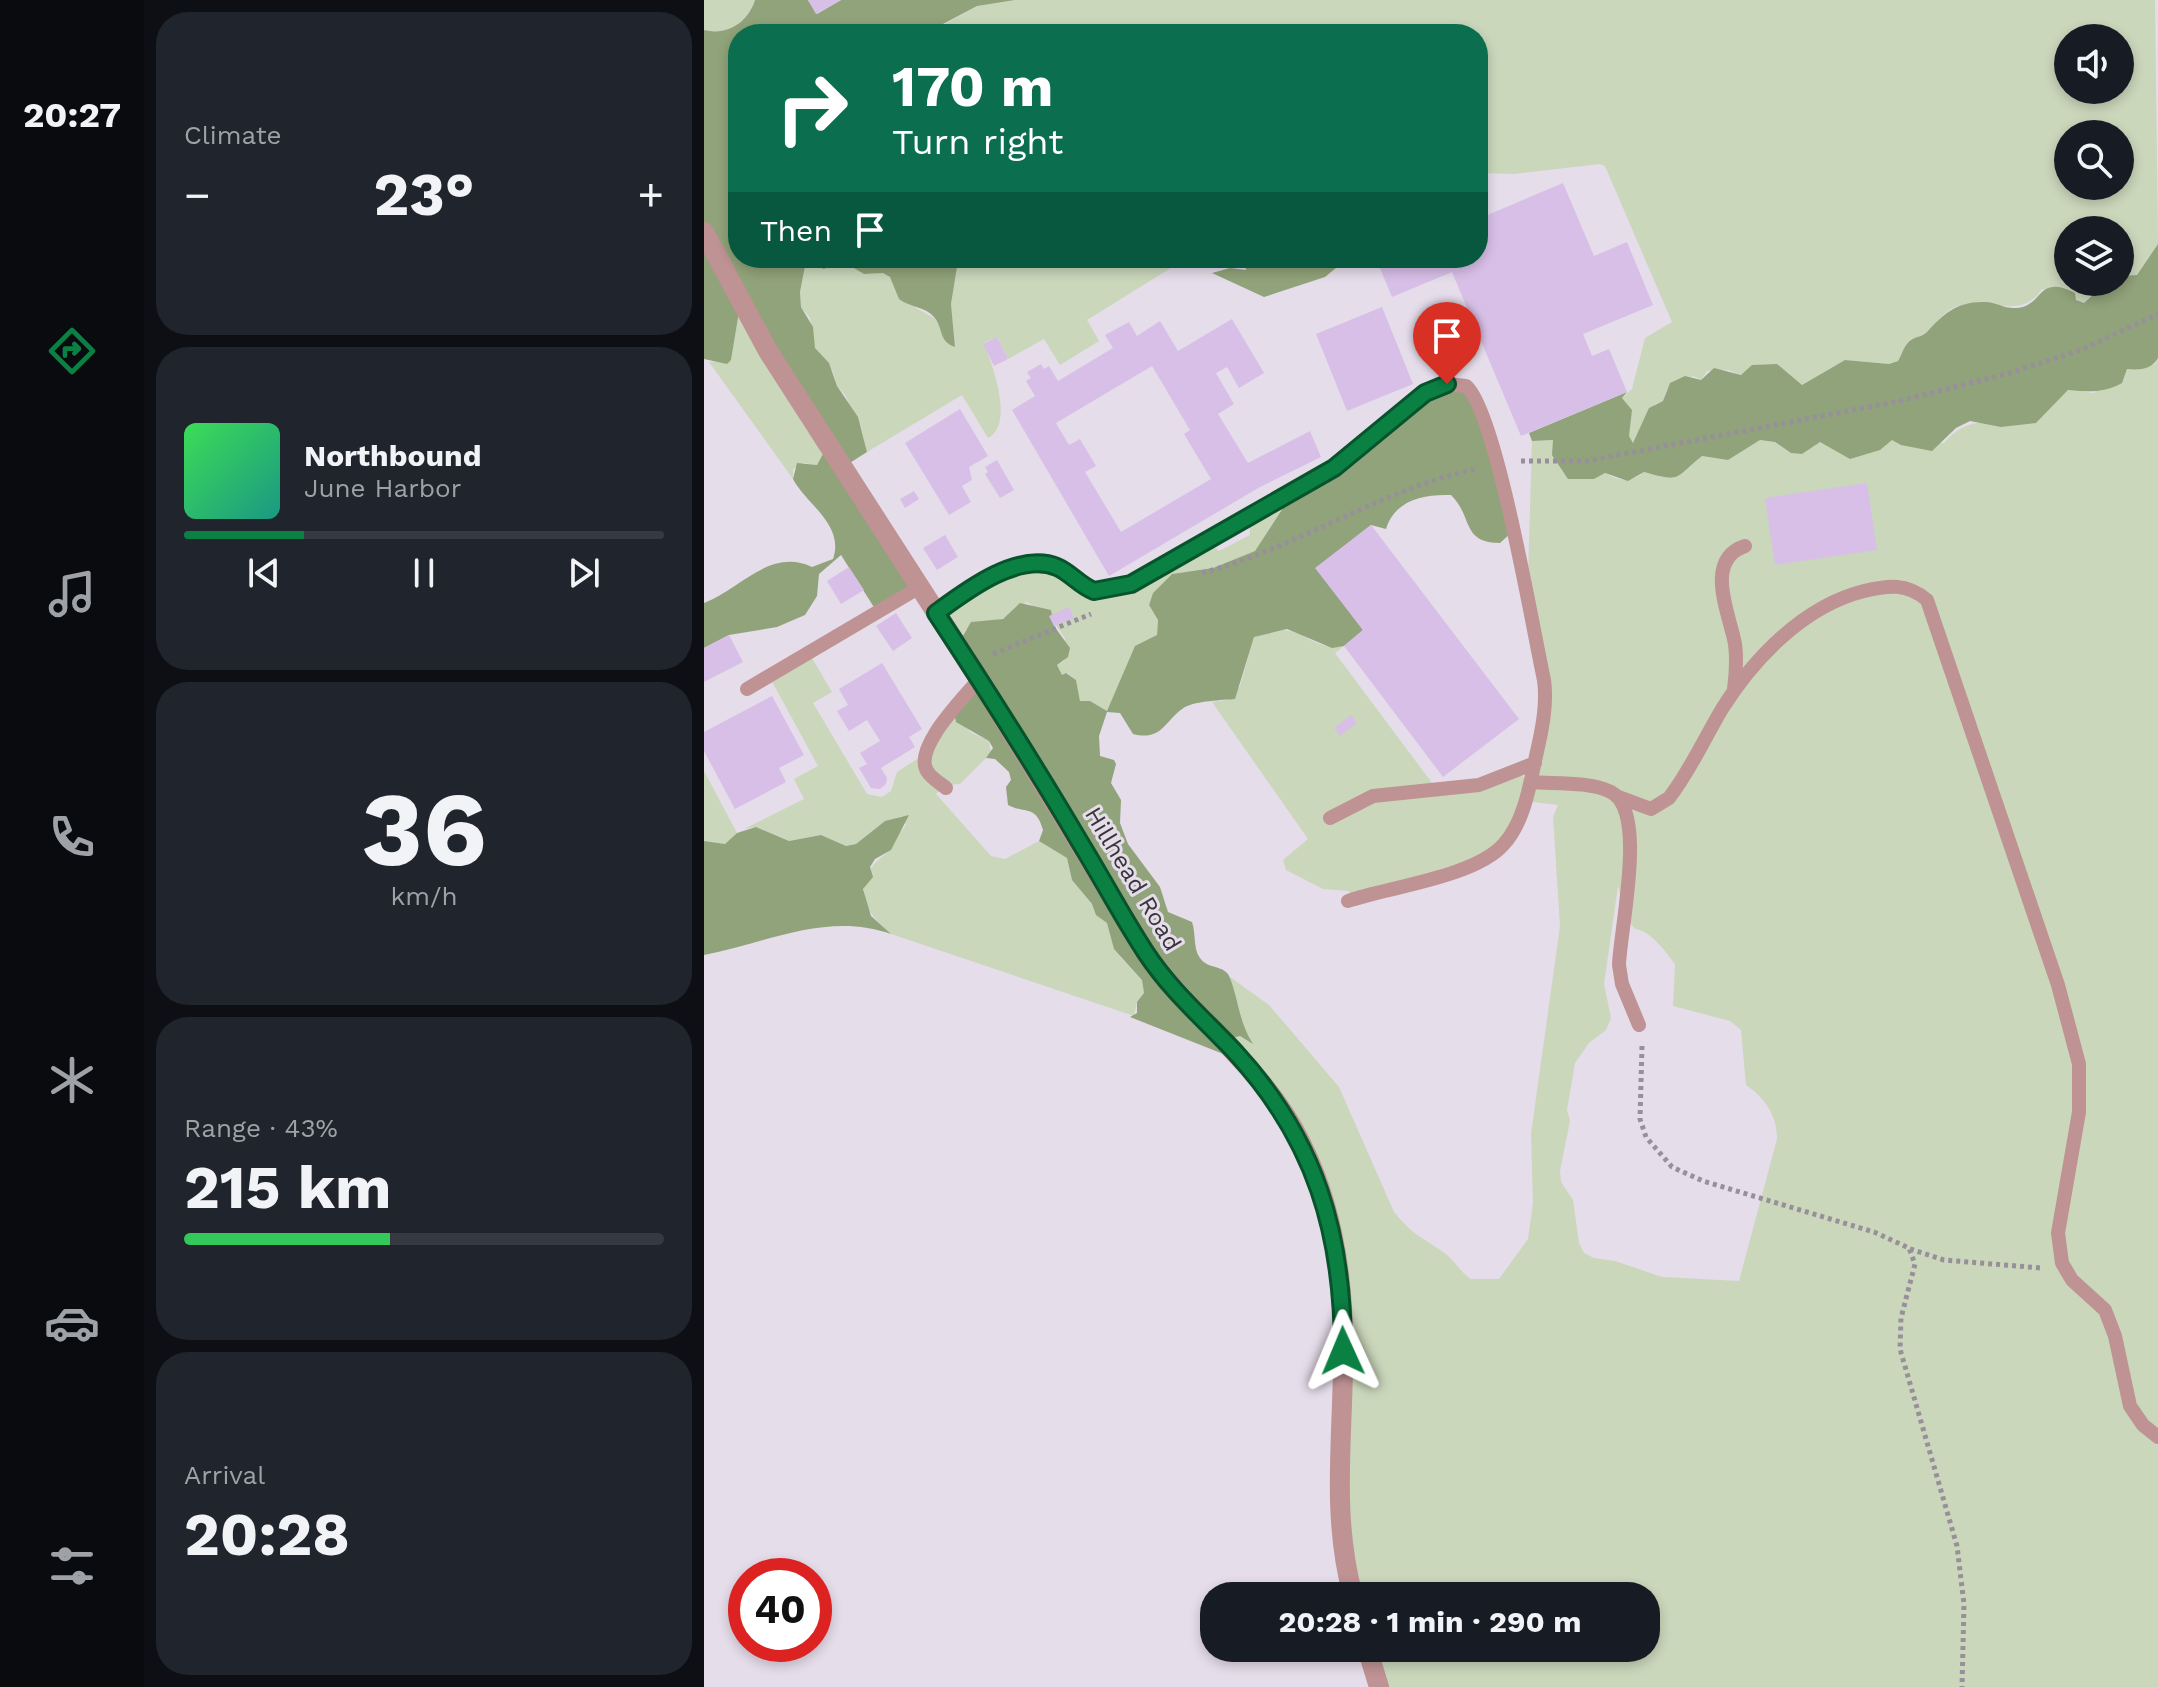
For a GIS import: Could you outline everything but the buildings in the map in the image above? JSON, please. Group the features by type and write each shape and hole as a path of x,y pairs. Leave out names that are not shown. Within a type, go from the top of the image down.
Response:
{"street":[{"name":"Hillhead Road","path":"704,232 761,340 975,672 1148,956 1179,996 1235,1052 1274,1099 1309,1160 1330,1222 1342,1304 1338,1497 1342,1548 1350,1582"},
{"path":"1371,1662 1379,1687"}],"lane":[{"path":"936,613 1001,573 1025,565 1056,566 1094,591 1131,584 1334,468 1425,393 1457,383 1475,393 1497,464 1545,689 1531,782 1514,831 1493,854 1459,869 1348,901"},
{"path":"1733,693 1736,657 1724,601 1723,573 1728,557 1745,546"},
{"path":"1531,782 1602,789 1641,808 1661,805 1677,788 1733,693 1780,638 1845,598 1899,586 1919,593 1934,610 2058,985 2079,1064 2079,1112 2058,1233 2062,1263 2078,1287 2105,1310 2115,1336 2130,1406 2143,1425 2158,1437"},
{"path":"747,689 920,587"},
{"path":"946,788 926,769 927,749 975,672"},
{"path":"1330,818 1373,796 1479,785 1535,763"},
{"path":"1616,796 1628,818 1631,838 1619,965 1622,984 1639,1025"}],"path":[{"path":"1198,574 1269,551 1349,512 1444,476 1497,464 1587,461 1900,401 2013,372 2081,350 2158,314"},
{"path":"975,672 1099,611"},
{"path":"1639,1025 1640,1119 1646,1137 1672,1167 1703,1181 1874,1232 1944,1260 2040,1268 2078,1287"},
{"path":"1909,1248 1915,1264 1901,1318 1900,1349 1957,1546 1964,1604 1962,1687"}],"green space":[{"path":"704,0 755,0 738,24 728,24 728,29 721,31 704,30"},
{"path":"755,0 808,0 817,14 841,0 1015,0 977,6 943,24 738,24"},
{"path":"1015,0 2155,0 2158,244 2134,275 2134,216 2054,216 2054,293 2042,289 2025,304 2016,306 1973,304 1955,307 1923,335 1908,342 1898,361 1889,364 1845,360 1802,385 1773,366 1759,365 1741,375 1728,370 1707,371 1701,380 1693,376 1667,389 1663,401 1655,404 1633,443 1629,436 1631,410 1622,398 1632,389 1645,338 1672,322 1605,166 1488,173 1488,24 945,24 977,6"},
{"path":"728,29 728,268 805,268 801,307 813,327 815,348 829,363 837,386 858,417 867,452 845,466 704,230 704,30"},
{"path":"704,235 740,306 731,360 727,364 704,359"},
{"path":"2158,244 2158,358 2155,362 2140,369 2127,369 2122,383 2109,389 2068,390 2036,423 2001,427 1970,421 1956,428 1932,451 1901,445 1892,440 1880,450 1850,459 1820,442 1802,454 1791,453 1775,442 1760,440 1728,460 1702,456 1682,474 1672,478 1644,472 1628,481 1605,473 1594,479 1568,479 1552,455 1553,440 1532,441 1529,433 1627,392 1622,398 1632,410 1629,436 1633,443 1649,408 1663,401 1670,383 1685,376 1701,380 1714,368 1741,375 1752,365 1777,364 1802,385 1845,360 1889,364 1898,361 1909,342 1925,334 1959,306 1985,302 2012,308 2025,306 2053,287 2054,296 2075,296 2076,300 2084,303 2092,296 2134,296 2134,275"},
{"path":"804,268 854,268 864,274 883,273 916,308 934,318 955,347 951,304 957,268 1171,268 1087,320 1099,341 1060,365 1044,339 1008,359 997,337 984,343 1001,407 996,431 988,438 962,395 867,452 861,427 845,395 837,386 833,372 814,348 810,318 801,307"},
{"path":"854,268 957,268 951,304 955,347 946,341 931,314 899,299 890,277 883,273 864,274"},
{"path":"1230,268 1336,268 1325,277 1264,297 1212,273"},
{"path":"2063,296 2092,296 2084,303"},
{"path":"740,306 823,454 817,465 804,463 793,469 793,479 709,362 731,360"},
{"path":"2158,358 2158,1687 1380,1687 1372,1662 1660,1662 1660,1582 1351,1582 1344,1548 1344,1331 1310,1160 1224,1040 1240,1036 1250,1042 1238,1018 1230,977 1269,1005 1339,1087 1394,1212 1401,1220 1447,1255 1471,1279 1499,1279 1528,1239 1533,1203 1531,1134 1560,926 1553,817 1558,805 1525,801 1493,854 1352,899 1349,891 1323,889 1286,870 1283,860 1308,839 1212,702 1227,700 1240,686 1254,637 1270,631 1293,632 1321,644 1344,646 1335,653 1438,791 1515,772 1531,781 1545,708 1528,578 1532,441 1553,440 1594,479 1605,473 1615,478 1630,479 1644,472 1672,478 1682,474 1702,456 1728,460 1760,440 1775,442 1791,453 1802,454 1819,442 1829,446 1892,439 1944,443 1963,427 1974,423 2036,423 2068,390 2094,393 2127,369 2155,364","holes":["1618,886 1627,919 1635,929 1647,933 1675,964 1673,1006 1730,1021 1741,1030 1746,1085 1764,1101 1775,1122 1777,1139 1739,1281 1662,1277 1615,1261 1594,1258 1584,1253 1579,1243 1573,1200 1561,1182 1560,1171 1570,1121 1567,1110 1575,1063 1589,1043 1606,1030 1611,1018 1604,984"]},
{"path":"1435,387 1475,393 1512,532 1500,543 1479,538 1451,495 1411,501 1396,511 1386,529 1371,525 1316,568 1363,630 1344,646 1332,648 1287,629 1254,637 1235,699 1185,707 1158,732 1143,736 1133,734 1120,713 1107,712 1099,736 1100,756 1114,760 1116,764 1111,783 1121,800 1120,823 1128,844 1160,887 1168,912 1192,922 1196,950 1203,962 1228,974 1253,1044 1240,1036 1224,1040 1197,1014 958,644 971,622 1003,619 1020,603 1051,610 1054,626 1070,648 1068,657 1057,665 1062,675 1066,673 1076,680 1080,701 1090,701 1107,711 1135,646 1157,635 1158,620 1149,605 1153,593 1172,574 1213,568 1255,551 1283,508"},
{"path":"823,454 918,587 877,612 841,555 819,574 817,596 805,615 777,627 729,635 704,648 704,603 769,566 797,562 812,567 833,559 834,536 829,525 793,479 797,463 817,465"},
{"path":"1320,476 1283,508 1255,551 1213,568 1172,574 1153,593 1149,605 1158,620 1157,635 1129,663 1107,711 1090,701 1080,701 1076,680 1067,673 1062,675 1057,665 1064,661 1065,638 1049,616 1027,602 1006,617 973,624 958,644 937,612 956,599 1036,564 1102,591 1208,541 1219,551 1250,535 1249,517"},
{"path":"809,653 832,692 813,703 867,794 882,797 891,791 897,772 925,754 955,709 970,732 989,741 991,753 960,784 945,785 936,794 991,856 1005,859 1039,841 1067,858 1072,880 1107,923 1121,957 1142,979 1144,993 1137,1002 1134,1016 891,934 871,913 864,891 865,880 870,870 891,850 894,840 906,825 902,816 881,824 856,844 846,846 821,835 789,841 756,827 744,829 804,799 794,779 818,766 769,676"},
{"path":"979,680 1130,930 1241,1061 1130,1017 1137,1013 1137,1002 1144,993 1142,980 1114,949 1107,923 1096,915 1092,904 1072,880 1067,858 1039,841 1043,830 1037,816 1008,805 1006,787 1011,780 1009,772 995,759 986,758 993,748 989,741 956,722 955,717"},
{"path":"704,771 737,833 725,844 704,841"},
{"path":"909,815 891,850 875,859 870,867 873,877 863,889 871,916 891,934 867,928 820,927 704,955 704,841 725,844 737,833 756,827 789,841 821,835 846,846 856,844 885,821"}],"route":[{"path":"1343,1351 1342,1304 1335,1243 1324,1199 1300,1140 1274,1099 1235,1052 1179,996 1148,956 1038,772 936,613 1001,573 1025,565 1056,566 1094,591 1131,584 1334,468 1425,393 1447,384"}]}
